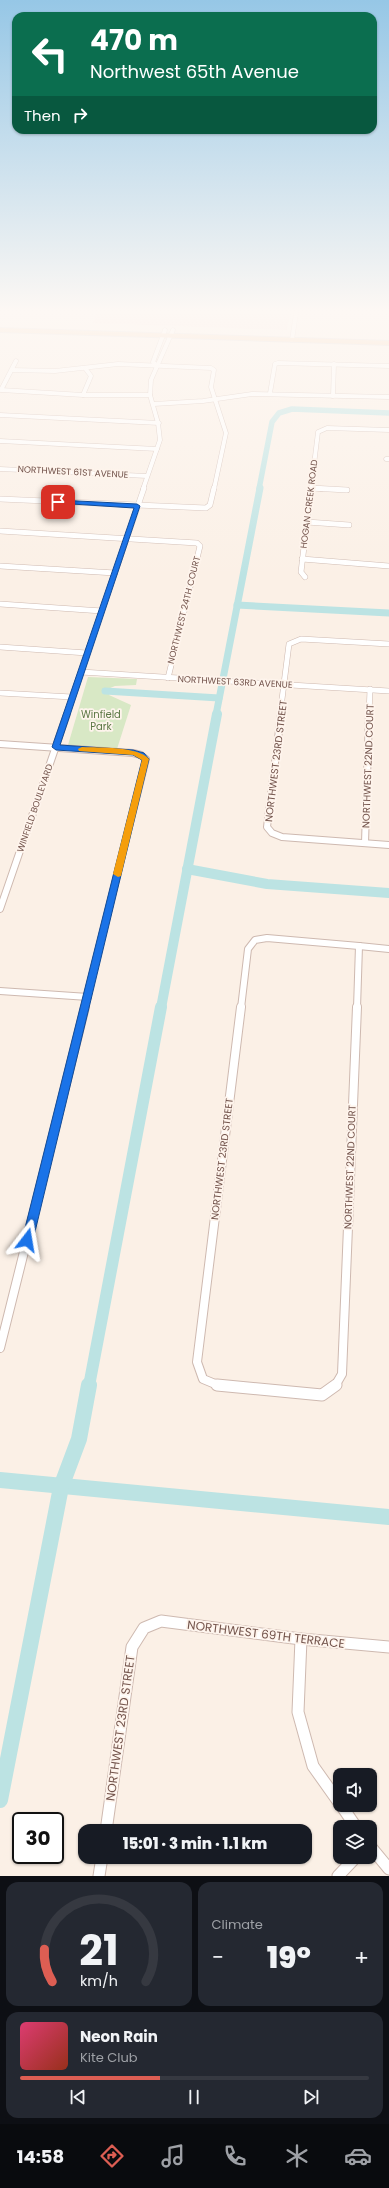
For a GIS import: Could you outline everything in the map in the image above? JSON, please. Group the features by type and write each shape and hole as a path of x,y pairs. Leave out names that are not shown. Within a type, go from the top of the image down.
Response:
{"street":[{"name":"WINFIELD BOULEVARD","path":"0,909 160,440 159,423 152,401"},
{"path":"154,404 208,401"},
{"path":"0,499 206,508 210,505 226,444 224,422 216,401"},
{"path":"0,415 159,423"},
{"name":"HOGAN CREEK ROAD","path":"305,578 300,572 318,432 321,429 389,430"},
{"path":"0,441 157,449"},
{"name":"NORTHWEST 61ST AVENUE","path":"0,469 147,476"},
{"path":"311,488 347,490"},
{"path":"307,522 349,525"},
{"path":"0,531 127,538"},
{"name":"NORTHWEST 24TH COURT","path":"127,538 197,543 200,546 168,678"},
{"path":"302,559 389,566"},
{"path":"0,566 115,573"},
{"path":"0,604 102,611"},
{"name":"NORTHWEST 23RD STREET","path":"365,843 282,837 272,833 267,827 289,644 301,639 389,644"},
{"path":"0,647 87,653"},
{"name":"NORTHWEST 63RD AVENUE","path":"81,672 389,691"},
{"name":"NORTHWEST 22ND COURT","path":"365,843 370,690"},
{"path":"0,692 72,697"},
{"path":"0,744 56,747 141,755 146,759 0,1348"},
{"path":"365,843 389,845"},
{"name":"NORTHWEST 23RD STREET","path":"335,1387 322,1395 221,1387 203,1379 197,1362 248,949 255,940 267,938 359,946"},
{"path":"359,946 389,949"},
{"name":"NORTHWEST 22ND COURT","path":"335,1387 342,1374 359,946"},
{"path":"0,991 88,997"},
{"name":"NORTHWEST 69TH TERRACE","path":"144,1628 161,1621 301,1639 389,1647"},
{"name":"NORTHWEST 23RD STREET","path":"107,1824 132,1647 144,1628"},
{"path":"301,1639 298,1712 313,1766 333,1795"},
{"path":"377,1854 389,1869"},
{"path":"99,1876 101,1864"},
{"path":"338,1876 349,1864"}],"green space":[{"name":"Winfield Park","path":"88,677 137,679 136,685 115,686 110,688 109,695 131,705 117,749 68,745"}],"waterway":[{"path":"259,489 272,422 279,413 292,409 389,413"},
{"path":"237,605 260,488"},
{"path":"216,715 237,605"},
{"path":"237,605 389,613"},
{"path":"105,691 219,698"},
{"path":"187,869 217,714"},
{"path":"161,1008 187,869"},
{"path":"187,869 267,884 389,893"},
{"path":"89,1386 161,1007"},
{"path":"61,1486 79,1439 89,1385"},
{"path":"0,1480 61,1486"},
{"path":"0,1800 61,1486"},
{"path":"61,1486 389,1517"}],"slow traffic":[{"path":"82,749 133,753 141,755 146,759 118,874"}],"route":[{"path":"27,1240 146,759 141,755 133,753 56,747 137,506 58,502"}]}
